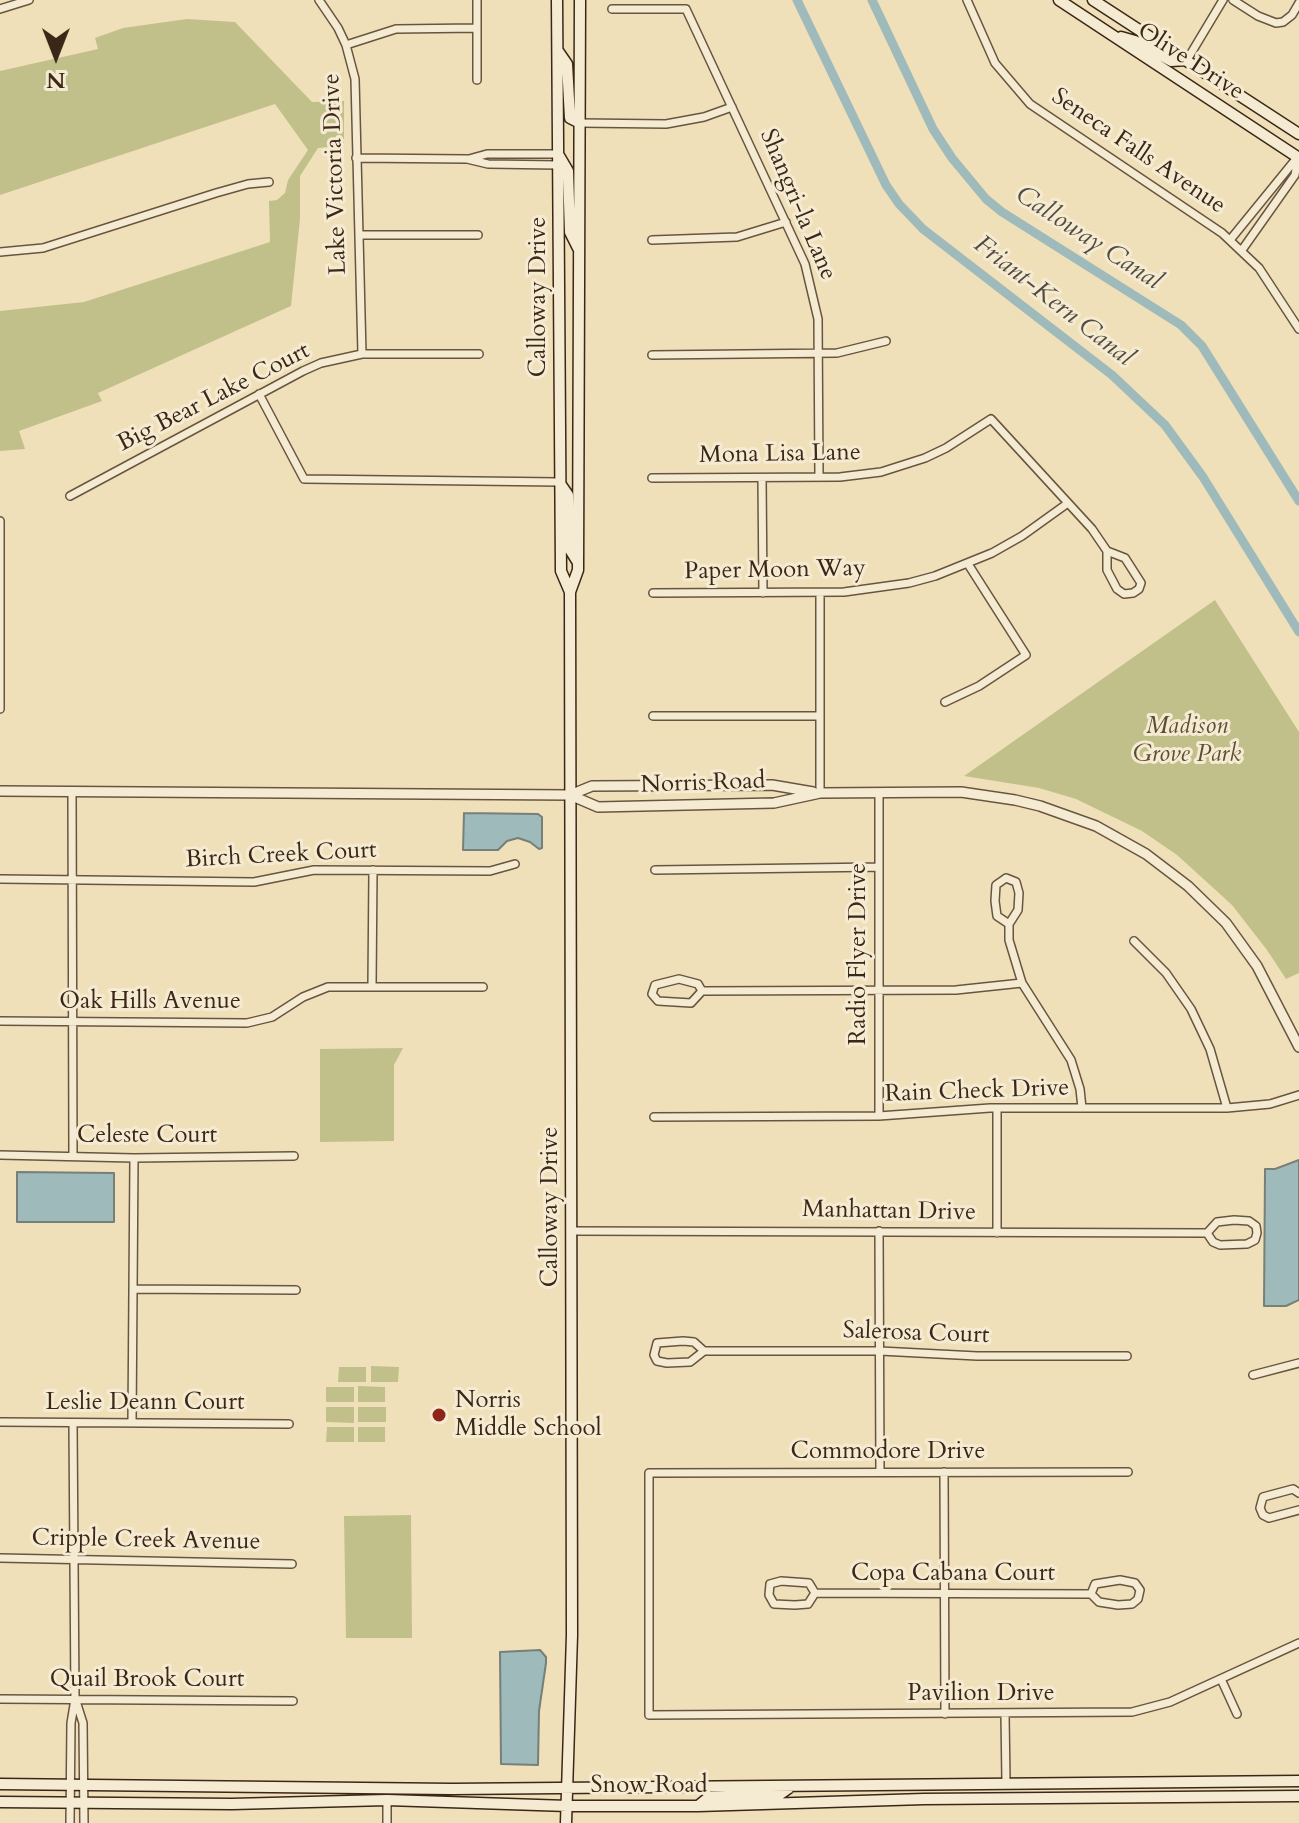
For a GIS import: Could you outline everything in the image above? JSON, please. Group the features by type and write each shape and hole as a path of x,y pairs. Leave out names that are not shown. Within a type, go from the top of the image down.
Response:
{"main road":[{"name":"Calloway Drive","path":"557,0 559,482 561,571 570,592"},
{"name":"Calloway Drive","path":"568,1823 572,1635 570,592 578,563 580,0"},
{"name":"Olive Drive","path":"1059,0 1299,157"},
{"name":"Olive Drive","path":"1093,0 1299,134"},
{"path":"1111,34 1135,41 1171,61 1187,60"},
{"path":"557,49 567,64 570,118 580,123"},
{"path":"558,160 568,171 570,232 579,250"},
{"path":"559,482 568,495 569,548 578,563"},
{"name":"Snow Road","path":"0,1784 452,1789 1299,1781"},
{"path":"924,1799 935,1795 995,1793 1006,1782"},
{"path":"1095,1784 1096,1798"},
{"path":"698,1806 709,1797 779,1795 791,1787"},
{"name":"Snow Road","path":"0,1802 232,1804 387,1800 568,1806 698,1806 924,1799 1299,1796"}],"street":[{"path":"0,9 29,0"},
{"name":"Lake Victoria Drive","path":"319,0 346,45 355,79 362,354"},
{"path":"477,0 477,80"},
{"name":"Seneca Falls Avenue","path":"967,0 995,63 1030,104 1242,250 1270,283 1299,329"},
{"path":"1187,60 1223,0"},
{"path":"1233,0 1269,22 1283,22 1299,3"},
{"name":"Shangri-la Lane","path":"612,9 686,9 786,222 811,282 818,319 819,477"},
{"path":"346,45 396,29 477,28"},
{"path":"580,123 666,124 704,117 732,107"},
{"path":"356,158 467,159 487,154 558,160"},
{"path":"1230,240 1299,157"},
{"path":"1242,250 1295,175 1299,157"},
{"path":"0,252 43,248 216,193 269,182"},
{"path":"652,240 737,237 786,222"},
{"path":"360,235 478,235"},
{"path":"652,355 819,354 856,350 886,341"},
{"name":"Big Bear Lake Court","path":"70,496 321,363 362,354 479,354"},
{"path":"259,394 304,479 559,482"},
{"name":"Mona Lisa Lane","path":"652,478 859,475 899,467 946,448 991,419 1068,503"},
{"path":"762,478 763,593"},
{"path":"1068,503 1107,551 1107,570 1117,589 1124,594 1139,589 1141,583 1125,558 1107,551"},
{"name":"Paper Moon Way","path":"653,593 820,593 899,585 968,564 1022,536 1068,503"},
{"path":"0,709 1,521"},
{"path":"945,702 979,686 1026,655 968,564"},
{"path":"570,795 592,786 682,785 772,785 820,793 820,593"},
{"path":"653,716 820,716"},
{"name":"Norris Road","path":"0,791 570,795 598,807 774,803 820,793 961,792 1015,800 1072,816 1126,841 1188,886 1226,923 1264,977 1296,1035 1299,1047"},
{"path":"72,791 73,1156"},
{"name":"Radio Flyer Drive","path":"879,793 879,1116"},
{"name":"Birch Creek Court","path":"0,879 254,882 314,870 490,871 515,864"},
{"path":"655,870 879,867"},
{"path":"372,986 373,870"},
{"path":"1009,924 997,916 995,901 996,885 1006,878 1016,882 1019,893 1018,910 1009,924 1009,940 1022,983 1071,1060 1082,1108"},
{"path":"1134,941 1166,973 1191,1009 1210,1049 1227,1108"},
{"path":"702,991 698,984 679,979 655,985 652,994 658,1001 691,1003 702,991 956,990 1022,983"},
{"name":"Oak Hills Avenue","path":"0,1021 247,1023 272,1017 314,991 341,986 483,987"},
{"name":"Rain Check Drive","path":"654,1117 879,1116 997,1108 1227,1108 1270,1104 1299,1095"},
{"path":"997,1108 997,1233"},
{"name":"Celeste Court","path":"0,1155 134,1158 294,1156"},
{"path":"132,1423 134,1158"},
{"name":"Manhattan Drive","path":"571,1231 1207,1233 1217,1222 1234,1220 1249,1221 1256,1226 1257,1233 1255,1240 1247,1244 1220,1245 1213,1242 1207,1233"},
{"path":"879,1231 880,1472"},
{"path":"133,1289 296,1290"},
{"name":"Salerosa Court","path":"704,1351 694,1342 666,1341 657,1343 654,1355 657,1361 690,1362 704,1351 1127,1356"},
{"path":"1253,1375 1299,1363"},
{"name":"Leslie Deann Court","path":"0,1422 289,1424"},
{"path":"70,1823 71,1723 75,1699 73,1423"},
{"path":"944,1472 945,1714"},
{"name":"Commodore Drive","path":"649,1715 649,1473 1128,1472"},
{"path":"1299,1493 1293,1489 1263,1497 1260,1508 1263,1515 1269,1518 1299,1510"},
{"name":"Cripple Creek Avenue","path":"0,1558 292,1564"},
{"name":"Copa Cabana Court","path":"815,1593 1091,1594 1099,1602 1118,1605 1132,1604 1138,1599 1140,1590 1135,1583 1120,1580 1095,1584 1091,1594"},
{"name":"Copa Cabana Court","path":"781,1581 809,1583 815,1593 808,1604 795,1605 774,1604 769,1595 770,1584 781,1581"},
{"name":"Pavilion Drive","path":"649,1715 1132,1712 1170,1702 1299,1643"},
{"path":"1221,1679 1237,1714"},
{"name":"Quail Brook Court","path":"0,1699 293,1701"},
{"path":"75,1699 83,1723 84,1823"},
{"path":"1005,1714 1006,1782"},
{"path":"387,1800 387,1823"}],"green space":[{"path":"187,19 235,22 312,102 344,101 344,143 318,148 300,176 300,219 291,306 98,393 102,401 19,431 25,449 0,451 0,311 84,302 270,242 269,201 277,200 285,193 288,180 308,150 275,104 0,195 0,71 98,49 95,38 123,28"},
{"name":"Madison Grove Park","path":"1215,600 1299,732 1299,973 1286,979 1232,905 1177,855 1142,831 1076,799 1039,788 964,776"},
{"path":"403,1048 394,1065 394,1141 320,1142 320,1049"},
{"path":"371,1366 399,1367 398,1382 371,1382"},
{"path":"339,1367 366,1367 366,1382 338,1382"},
{"path":"358,1386 385,1387 385,1402 358,1402"},
{"path":"326,1387 354,1387 354,1402 326,1402"},
{"path":"326,1407 354,1407 354,1423 326,1422"},
{"path":"358,1407 386,1407 386,1422 358,1422"},
{"path":"327,1427 354,1427 354,1442 326,1442"},
{"path":"358,1427 385,1427 385,1442 358,1442"},
{"path":"411,1515 412,1638 346,1638 344,1516"}],"water":[{"path":"464,813 538,814 542,817 542,848 518,838 507,841 498,850 463,850"},
{"path":"1299,1160 1299,1300 1286,1306 1264,1306 1265,1169 1275,1169"},
{"path":"17,1172 114,1173 114,1222 17,1222"},
{"path":"540,1650 546,1657 546,1663 539,1711 538,1765 501,1764 500,1652"}],"waterway":[{"name":"Friant-Kern Canal","path":"797,0 886,185 899,204 923,229 1112,375 1165,425 1203,477 1299,632"},
{"name":"Calloway Canal","path":"872,0 933,129 986,199 1181,325 1202,346 1299,501"}],"place":[{"name":"Norris Middle School","path":"439,1415"}]}
